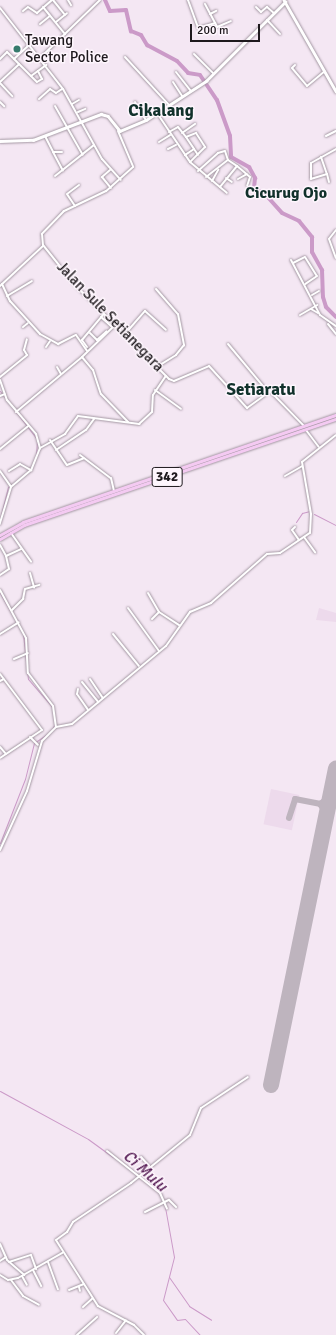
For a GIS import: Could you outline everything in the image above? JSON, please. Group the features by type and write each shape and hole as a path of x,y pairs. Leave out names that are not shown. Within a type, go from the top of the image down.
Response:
{"main road":[{"name":"342","path":"331,419 336,415"},
{"name":"342","path":"0,534 23,522 279,439 331,419 336,419"},
{"name":"342","path":"0,539 10,532 115,492 279,439"}],"street":[{"path":"45,0 48,3"},
{"path":"23,11 28,7 36,13 52,0 66,14 56,22"},
{"path":"68,0 72,4"},
{"path":"41,57 100,0"},
{"path":"188,0 198,28 215,23"},
{"path":"118,131 146,120 205,82 285,1 336,91"},
{"path":"205,4 218,28 231,21"},
{"path":"256,8 261,12 267,6 274,13"},
{"path":"43,7 66,34"},
{"path":"0,8 41,57 78,112 94,145 110,170 120,180"},
{"path":"210,14 216,11"},
{"path":"40,24 50,16"},
{"path":"267,20 280,34"},
{"path":"14,59 30,44"},
{"path":"0,59 7,52 36,82 41,80 38,71"},
{"path":"194,54 213,73"},
{"path":"125,57 168,105"},
{"path":"12,96 0,83 19,64"},
{"path":"31,76 46,65"},
{"path":"295,65 292,68 307,86 325,71"},
{"path":"176,72 191,91"},
{"path":"173,82 182,96"},
{"path":"39,98 50,89 56,94 63,89"},
{"path":"72,104 79,100"},
{"path":"0,102 4,106"},
{"path":"135,102 146,120"},
{"path":"55,106 82,155"},
{"path":"78,112 85,109"},
{"path":"157,113 176,145 190,162 206,177 227,193"},
{"path":"0,142 29,141 45,136 82,119 106,115 118,131 134,164 111,188 62,213 43,233 40,239 43,245 1,285 7,296 28,322 50,341 64,343 76,335 87,351"},
{"path":"182,133 194,124"},
{"path":"168,132 177,127 198,155"},
{"path":"326,136 336,131"},
{"path":"186,138 196,133 205,146 190,162"},
{"path":"159,142 170,135"},
{"path":"45,136 63,172"},
{"path":"55,176 63,172 94,145"},
{"path":"168,150 176,145"},
{"path":"185,155 194,149"},
{"path":"327,174 310,179 312,162 336,149"},
{"path":"198,170 222,151 227,153 228,160 248,174 251,181 247,186"},
{"path":"53,152 62,152"},
{"path":"321,157 329,182"},
{"path":"206,177 219,169 228,160"},
{"path":"220,187 237,166"},
{"path":"212,181 219,169"},
{"path":"110,170 102,177 111,188"},
{"path":"238,179 248,174"},
{"path":"226,178 232,182"},
{"path":"75,206 67,194 79,185"},
{"path":"336,230 329,236 336,258"},
{"name":"Jalan Sule Setianegara","path":"43,245 113,326 166,376 174,381 209,366 248,408 268,392"},
{"path":"305,284 317,276 306,257 292,262 305,284 312,295 317,305 318,313"},
{"path":"7,296 32,280"},
{"path":"156,289 178,314 184,345 176,356 157,367"},
{"path":"312,295 319,291"},
{"path":"300,316 317,305"},
{"path":"311,309 318,313 336,334"},
{"path":"124,335 145,311 166,330"},
{"path":"87,346 82,340 90,333 104,314"},
{"path":"16,412 82,357 113,326 101,317"},
{"path":"23,327 28,322"},
{"path":"328,324 336,326"},
{"path":"90,333 97,340 106,331"},
{"path":"0,377 27,355 24,350 27,339"},
{"path":"46,347 50,341"},
{"path":"228,344 268,392 305,428 319,447"},
{"path":"82,357 93,370 101,394 129,423"},
{"path":"57,367 61,374"},
{"path":"0,524 10,486 30,469 40,448 50,440 64,434 78,416 139,424 152,412 155,390 166,376"},
{"path":"0,380 2,395 27,427 37,437 40,448"},
{"path":"155,390 181,409"},
{"path":"56,450 86,430 94,419"},
{"path":"0,449 27,427"},
{"path":"0,850 27,791 38,745 56,728 72,724 139,666 172,640 179,626 190,612 211,603 266,554 280,553 304,538 312,530 311,514 302,466 304,458 336,435"},
{"path":"50,440 68,465 84,458"},
{"path":"80,455 111,478 115,492"},
{"path":"9,471 20,464 30,469"},
{"path":"285,476 302,466"},
{"path":"0,471 10,486"},
{"path":"295,527 292,530 299,540"},
{"path":"10,532 31,562"},
{"path":"304,538 315,552"},
{"path":"0,545 6,556 10,569 0,575"},
{"path":"6,556 21,549"},
{"path":"30,573 34,587"},
{"path":"12,611 23,600 24,590 39,585"},
{"path":"0,591 19,622 27,640 26,654 28,673 53,706 56,728"},
{"path":"148,593 159,612 179,626"},
{"path":"128,608 159,651"},
{"path":"152,619 159,612"},
{"path":"0,634 19,622"},
{"path":"113,634 139,666"},
{"path":"14,659 26,654"},
{"path":"0,674 41,728 0,758"},
{"path":"0,681 4,679"},
{"path":"90,680 103,698"},
{"path":"82,682 98,702"},
{"path":"78,689 77,694 88,710"},
{"path":"30,736 38,745"},
{"path":"0,747 6,754"},
{"path":"144,1335 126,1320 105,1311 93,1298 56,1240 67,1232 73,1222 136,1179 190,1135 198,1110 248,1078"},
{"path":"107,1151 140,1176 165,1202 167,1209"},
{"path":"141,1156 150,1167"},
{"path":"145,1212 161,1203 170,1201 176,1207"},
{"path":"0,1244 9,1262 23,1275 26,1285"},
{"path":"11,1280 33,1270 63,1253"},
{"path":"9,1262 31,1255 36,1268"},
{"path":"0,1261 6,1257"},
{"path":"48,1262 58,1289"},
{"path":"33,1270 41,1286"},
{"path":"0,1275 11,1280 23,1296 39,1305"},
{"path":"70,1290 77,1285 79,1287 84,1284"},
{"path":"79,1287 80,1291"},
{"path":"84,1307 93,1298"},
{"path":"77,1335 97,1317"},
{"path":"116,1333 126,1320"}],"shaded area":[{"path":"319,608 336,613 336,622 316,620"},
{"path":"271,789 299,795 292,830 264,824"}],"waterway":[{"path":"105,0 110,11 126,10 131,31 141,35 147,45 177,61 188,73 200,75 217,100 230,136 231,157 249,167 255,178 254,188 265,194 282,213 299,221 312,237 312,252 322,270 323,297 326,307 336,317"},
{"name":"Ci Mulu","path":"0,391 37,439"},
{"name":"Ci Mulu","path":"36,455 37,442"},
{"name":"Ci Mulu","path":"0,519 8,487 18,480"},
{"path":"296,522 302,513 310,511"},
{"path":"314,514 336,525"},
{"name":"Ci Mulu","path":"0,593 12,614"},
{"name":"Ci Mulu","path":"23,634 28,679 52,707"},
{"name":"Ci Mulu","path":"52,730 55,723"},
{"name":"Ci Mulu","path":"0,843 25,779 34,743 49,733"},
{"name":"Ci Mulu","path":"0,1091 88,1139 113,1157"},
{"name":"Ci Mulu","path":"165,1207 174,1257 163,1300 177,1320 185,1319 200,1335"},
{"path":"169,1277 189,1306 211,1320"}],"taxiway":[{"path":"320,804 330,797"},
{"path":"289,818 295,799 320,804 327,814"}],"runway":[{"path":"271,1085 336,769"}],"place":[{"name":"Tawang Sector Police","path":"17,49"}],"district":[{"name":"Cikalang","path":"161,111"},
{"name":"Cicurug Ojo","path":"286,193"},
{"name":"Setiaratu","path":"261,390"}]}
